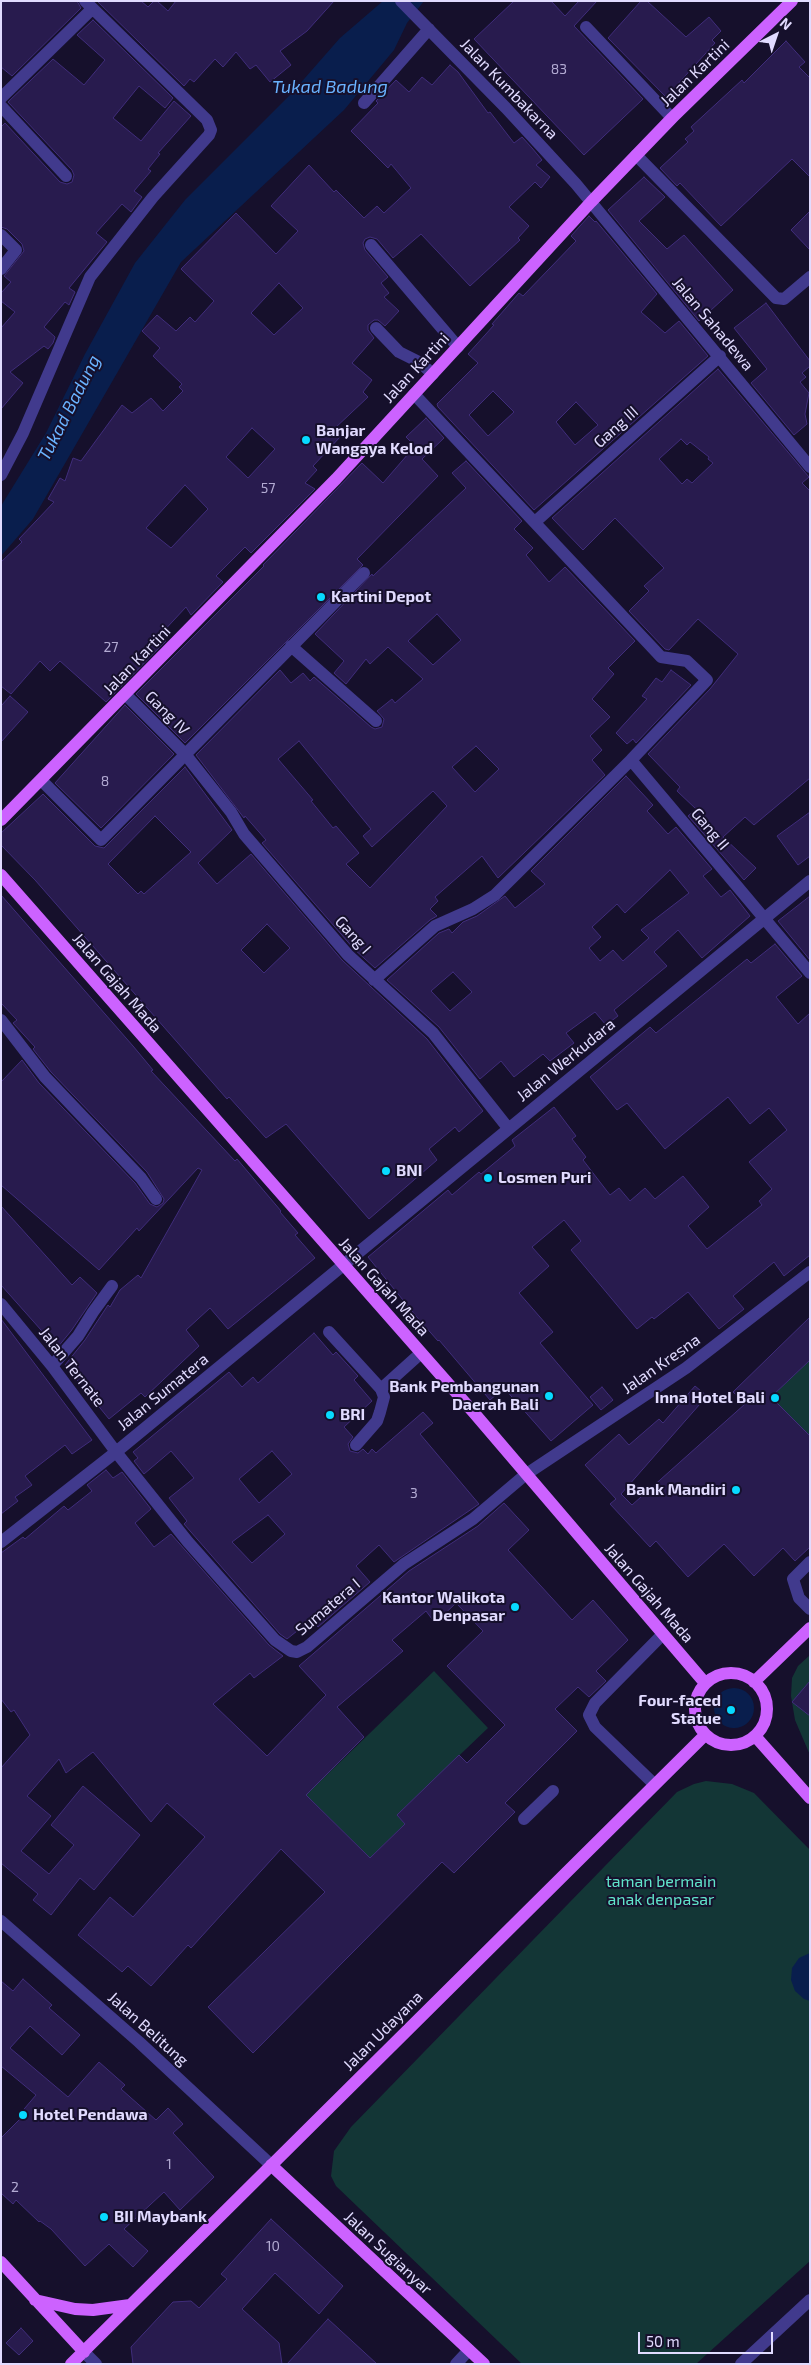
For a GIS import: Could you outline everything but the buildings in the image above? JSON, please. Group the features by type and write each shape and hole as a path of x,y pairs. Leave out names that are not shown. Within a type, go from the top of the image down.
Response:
{"main road":[{"name":"Jalan Kartini","path":"1,820 126,695 336,479 636,155 792,1"},
{"name":"Jalan Gajah Mada","path":"1,875 421,1353 706,1683"},
{"path":"754,1682 810,1628"},
{"path":"730,1673 745,1676 754,1682 764,1697 767,1714 763,1726 755,1736 746,1742 730,1745 714,1741 705,1735 698,1726 695,1703 698,1692 706,1683 714,1677 730,1673"},
{"name":"Jalan Udayana","path":"71,2364 705,1735"},
{"path":"755,1736 810,1798"},
{"name":"Jalan Sugianyar","path":"271,2165 484,2364"},
{"path":"1,2262 84,2352"},
{"path":"36,2300 93,2310 130,2305"}],"street":[{"name":"Jalan Kumbakarna","path":"401,1 506,108 591,202"},
{"path":"1,98 89,5 207,120 211,130 209,135 153,197 90,277 23,433 1,475"},
{"path":"586,27 672,118"},
{"path":"364,103 429,29"},
{"path":"1,106 66,176"},
{"path":"636,155 776,298 784,299 810,277"},
{"name":"Jalan Sahadewa","path":"591,202 810,467"},
{"path":"1,235 16,250 1,268"},
{"path":"371,246 458,347"},
{"path":"376,328 399,352 419,362 433,374"},
{"name":"Gang III","path":"535,522 720,356"},
{"path":"374,980 435,926 473,909 494,895 631,760 704,684 706,678 687,661 661,657 414,394"},
{"path":"41,780 102,840 364,573"},
{"path":"291,646 376,721"},
{"name":"Gang IV","path":"126,695 185,754"},
{"name":"Gang I","path":"185,754 231,812 250,841 335,941 374,980 433,1033 508,1128"},
{"name":"Gang II","path":"631,760 810,973"},
{"name":"Jalan Werkudara","path":"343,1265 810,881"},
{"path":"1,1020 46,1077 138,1174 156,1199"},
{"name":"Jalan Sumatera","path":"1,1542 116,1452 343,1265"},
{"name":"Jalan Kresna","path":"526,1475 686,1368 810,1272"},
{"path":"52,1366 78,1336 112,1286"},
{"name":"Jalan Ternate","path":"1,1304 52,1366 116,1452"},
{"path":"329,1332 381,1389 384,1398 377,1420 356,1445"},
{"path":"381,1389 421,1353"},
{"name":"Sumatera I","path":"116,1452 188,1542 251,1614 278,1643 291,1651 298,1652 404,1564 473,1518 526,1475"},
{"path":"810,1562 793,1579 799,1598 810,1609"},
{"path":"654,1784 595,1727 589,1715 595,1703 663,1634"},
{"path":"524,1819 553,1791"},
{"name":"Jalan Belitung","path":"1,1920 139,2042 271,2165"},
{"path":"740,2364 810,2300"},
{"path":"456,2364 469,2350"},
{"path":"84,2352 96,2364"}],"green space":[{"path":"810,1360 810,1436 771,1397"},
{"path":"810,1655 810,1755 795,1720 791,1696 792,1678 798,1666"},
{"path":"434,1671 488,1728 397,1815 405,1824 370,1858 306,1795"},
{"name":"taman bermain anak denpasar","path":"706,1781 732,1784 754,1793 810,1850 810,2261 696,2364 522,2364 336,2186 331,2176 334,2151 351,2127 677,1792"}],"water":[{"name":"Tukad Badung","path":"383,1 424,1 407,23 394,50 344,110 181,262 33,519 1,556 1,506 46,433 85,354 135,263 185,200 290,95 340,38"},
{"path":"734,1688 748,1694 754,1708 748,1722 734,1728 720,1722 714,1708 720,1694"},
{"path":"810,1953 810,2001 804,1999 795,1991 791,1980 792,1968 799,1958"}],"place":[{"name":"Banjar Wangaya Kelod","path":"306,440"},
{"name":"Kartini Depot","path":"321,597"},
{"name":"BNI","path":"386,1171"},
{"name":"Losmen Puri","path":"488,1178"},
{"name":"Bank Pembangunan Daerah Bali","path":"549,1396"},
{"name":"Inna Hotel Bali","path":"775,1398"},
{"name":"BRI","path":"330,1415"},
{"name":"Bank Mandiri","path":"736,1490"},
{"name":"Kantor Walikota Denpasar","path":"515,1607"},
{"name":"Four-faced Statue","path":"731,1710"},
{"name":"Hotel Pendawa","path":"23,2115"},
{"name":"BII Maybank","path":"104,2217"}]}
